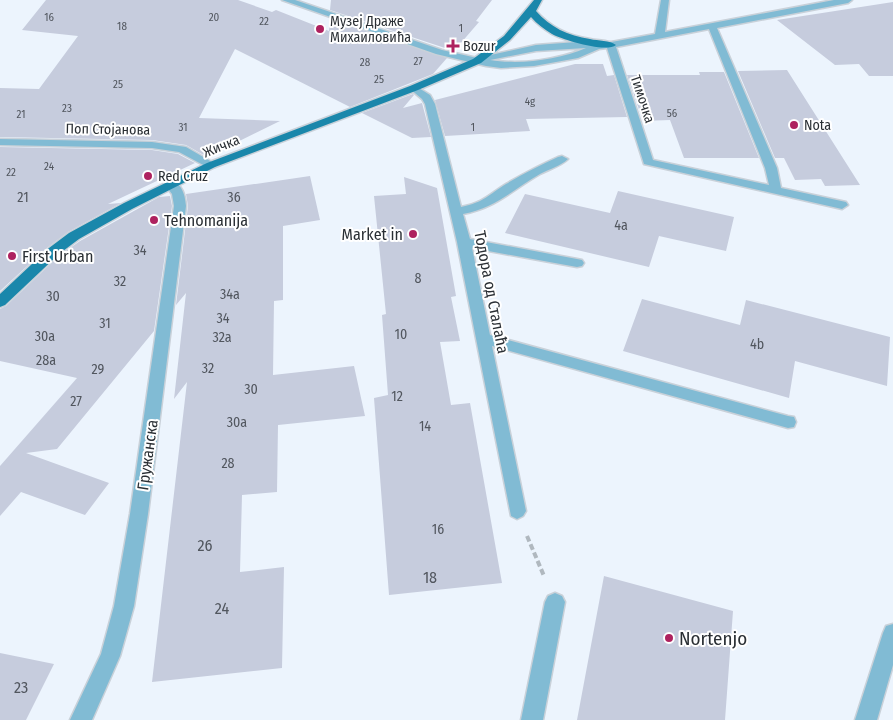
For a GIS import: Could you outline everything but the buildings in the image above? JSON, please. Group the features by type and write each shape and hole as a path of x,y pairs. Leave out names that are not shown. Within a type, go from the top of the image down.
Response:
{"main road":[{"name":"Жичка","path":"0,302 54,251 74,236 171,184 211,165 414,88 477,61 494,50 531,11 538,0"},
{"path":"531,11 544,25 561,35 578,41 611,45"}],"street":[{"path":"286,0 439,52 501,65 534,63 578,55 597,47 659,37 844,0"},
{"path":"659,37 665,0"},
{"path":"789,11 790,0"},
{"path":"712,26 771,168 776,192 842,205"},
{"name":"Тимочка","path":"611,45 648,162 776,192"},
{"name":"Тодора од Сталаћа","path":"414,88 426,97 430,104 458,210 517,511"},
{"name":"Поп Стојанова","path":"0,142 152,145 182,149 211,165"},
{"path":"458,210 475,208 494,200 507,189 530,175 562,160"},
{"name":"Гружанска","path":"81,720 110,656 124,606 140,504 180,206 178,193 171,184"},
{"path":"464,242 577,263"},
{"path":"482,338 788,422"},
{"path":"532,720 555,602"},
{"path":"866,720 893,633"}],"path":[{"path":"517,511 555,602"}],"place":[{"name":"Музеј Драже Михаиловића","path":"320,29"},
{"name":"Bozur","path":"453,46"},
{"name":"Nota","path":"794,125"},
{"name":"Red Cruz","path":"148,176"},
{"name":"Tehnomanija","path":"154,220"},
{"name":"Market in","path":"413,234"},
{"name":"First Urban","path":"12,256"},
{"name":"Nortenjo","path":"669,638"}]}
